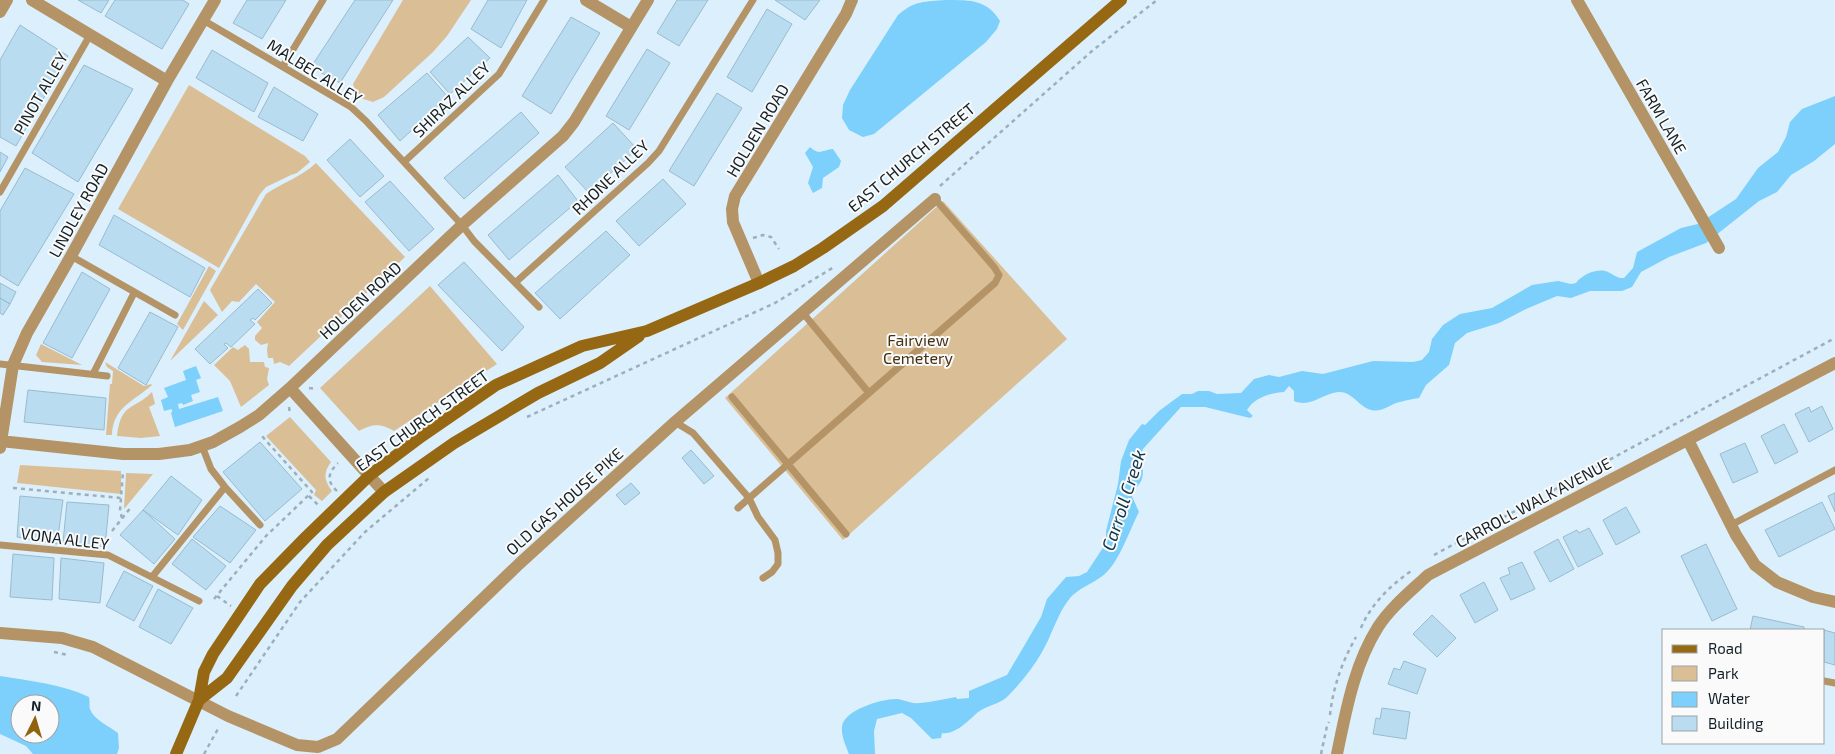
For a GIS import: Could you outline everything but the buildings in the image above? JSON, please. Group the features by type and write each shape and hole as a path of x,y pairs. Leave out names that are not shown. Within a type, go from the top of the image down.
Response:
{"main road":[{"name":"EAST CHURCH STREET","path":"176,754 199,700 204,672 213,654 260,584 370,476 422,436 496,385 582,346 646,331 759,283 794,266 823,248 883,206 1120,0"},
{"name":"EAST CHURCH STREET","path":"199,700 227,678 292,586 327,545 384,492 454,443 538,393 600,363 646,331"}],"street":[{"path":"0,12 7,0"},
{"path":"32,0 167,80"},
{"path":"586,0 631,28"},
{"name":"HOLDEN ROAD","path":"0,443 123,454 159,454 190,450 202,446 259,415 462,225 563,136 574,122 648,0"},
{"name":"HOLDEN ROAD","path":"759,283 733,222 732,209 735,196 846,14 852,0"},
{"name":"FARM LANE","path":"1577,0 1719,248"},
{"name":"LINDLEY ROAD","path":"0,443 6,365 27,333 167,80 204,20 211,1"},
{"name":"OLD GAS HOUSE PIKE","path":"0,633 62,638 79,642 114,656 236,719 297,745 318,747 337,738 518,564 675,422 803,313 936,194"},
{"name":"CARROLL WALK AVENUE","path":"1337,754 1347,702 1367,649 1378,627 1395,606 1428,575 1835,363"},
{"path":"290,388 384,492"},
{"path":"1688,440 1755,565 1776,582 1813,597 1835,602"}],"lane":[{"path":"283,66 323,0"},
{"name":"SHIRAZ ALLEY","path":"404,162 499,74 544,0"},
{"name":"RHONE ALLEY","path":"516,282 659,151 753,0"},
{"name":"MALBEC ALLEY","path":"204,20 351,108 366,121 462,225"},
{"name":"PINOT ALLEY","path":"0,192 90,35"},
{"path":"738,508 995,283 999,275 994,267 936,194"},
{"path":"462,225 474,241 539,307"},
{"path":"71,256 175,315"},
{"path":"92,374 134,293"},
{"path":"803,313 869,393"},
{"path":"6,365 107,376"},
{"path":"732,397 846,534"},
{"path":"675,422 693,433 749,498 758,517 775,540 778,564 772,572 763,578"},
{"path":"202,446 211,468 225,487 260,525"},
{"path":"1732,525 1835,470"},
{"path":"152,577 225,487"},
{"name":"VONA ALLEY","path":"0,545 108,554 199,601"}],"path":[{"path":"936,194 1092,51 1158,0"},
{"path":"753,238 763,235 771,237 779,249"},
{"path":"520,421 775,303 841,262"},
{"path":"234,608 216,598 266,536 310,496 312,492 261,435"},
{"path":"338,463 329,476 331,485 338,493"},
{"path":"122,518 120,511 123,472"},
{"path":"236,696 300,602 365,532 430,478"},
{"path":"13,488 121,498"},
{"path":"310,496 321,508"},
{"path":"112,531 132,506"},
{"path":"46,651 73,656"},
{"path":"204,754 219,727"}],"green space":[{"path":"403,0 471,0 447,36 433,52 384,97 373,102 357,97 353,84"},
{"path":"189,85 305,156 310,162 297,173 266,187 260,194 219,268 118,209"},
{"path":"316,163 405,257 289,366 280,362 274,364 273,358 268,358 268,343 261,345 255,340 255,336 262,328 257,322 275,302 256,284 239,302 232,301 222,312 210,290 266,194"},
{"name":"Fairview Cemetery","path":"943,201 1067,339 843,540 725,398"},
{"path":"209,266 216,271 183,330 177,324"},
{"path":"430,286 497,364 394,431 376,425 359,431 320,388"},
{"path":"204,301 218,315 170,361"},
{"path":"41,344 82,365 42,362 36,355"},
{"path":"245,345 249,349 250,362 264,362 265,367 269,368 267,379 269,385 241,407 230,381 214,365 233,347 238,350"},
{"path":"105,362 144,386 152,385 120,411 113,425 112,435 106,435 110,384 112,384 113,371 107,367"},
{"path":"152,392 155,404 149,407 160,436 141,438 117,436 121,417 129,408"},
{"path":"290,417 331,462 326,476 327,483 332,491 322,501 314,495 316,490 266,436"},
{"path":"20,465 121,471 121,494 17,483"},
{"path":"126,473 153,474 124,509"}],"water":[{"path":"964,0 984,5 1000,21 997,29 986,42 874,134 863,137 849,130 842,118 843,105 850,90 898,15 915,4"},
{"name":"Carroll Creek","path":"1835,96 1835,144 1814,161 1791,175 1777,192 1759,201 1706,243 1669,257 1641,272 1632,287 1622,291 1590,291 1571,298 1557,296 1499,323 1467,333 1455,343 1449,365 1426,385 1419,398 1402,401 1375,411 1366,408 1343,392 1332,393 1311,402 1300,403 1294,401 1294,391 1289,386 1284,392 1274,393 1254,402 1247,410 1253,416 1250,418 1205,407 1181,407 1143,449 1140,458 1143,475 1141,481 1131,494 1139,512 1118,557 1107,572 1070,598 1038,658 1012,692 1004,700 981,710 956,730 942,733 941,738 932,739 911,718 902,713 877,719 874,731 875,754 849,754 843,737 842,727 844,721 856,710 891,699 917,703 956,697 957,699 969,698 969,691 1007,675 1041,617 1047,599 1066,577 1079,576 1087,572 1106,543 1106,531 1118,484 1121,461 1129,440 1142,424 1145,425 1159,411 1182,394 1192,394 1198,391 1209,391 1217,394 1241,393 1254,379 1269,375 1279,377 1302,371 1323,374 1373,361 1413,362 1422,360 1429,352 1432,339 1443,325 1460,314 1492,308 1532,285 1558,281 1571,284 1576,283 1585,275 1597,271 1605,271 1619,278 1624,278 1633,268 1637,252 1681,228 1698,224 1736,199 1758,168 1778,152 1786,137 1790,122 1802,109"},
{"path":"810,147 819,152 833,149 841,161 839,167 823,178 822,188 813,193 808,183 813,167 805,153"},
{"path":"196,366 201,378 196,380 200,392 191,395 193,401 183,405 182,403 178,404 179,409 218,397 223,411 175,427 171,413 172,409 164,411 161,400 168,397 164,388 186,380 183,371"},
{"path":"0,676 57,686 89,697 92,713 118,733 119,748 117,754 33,754 22,744 60,744 60,694 10,694 10,739 0,734"}]}
